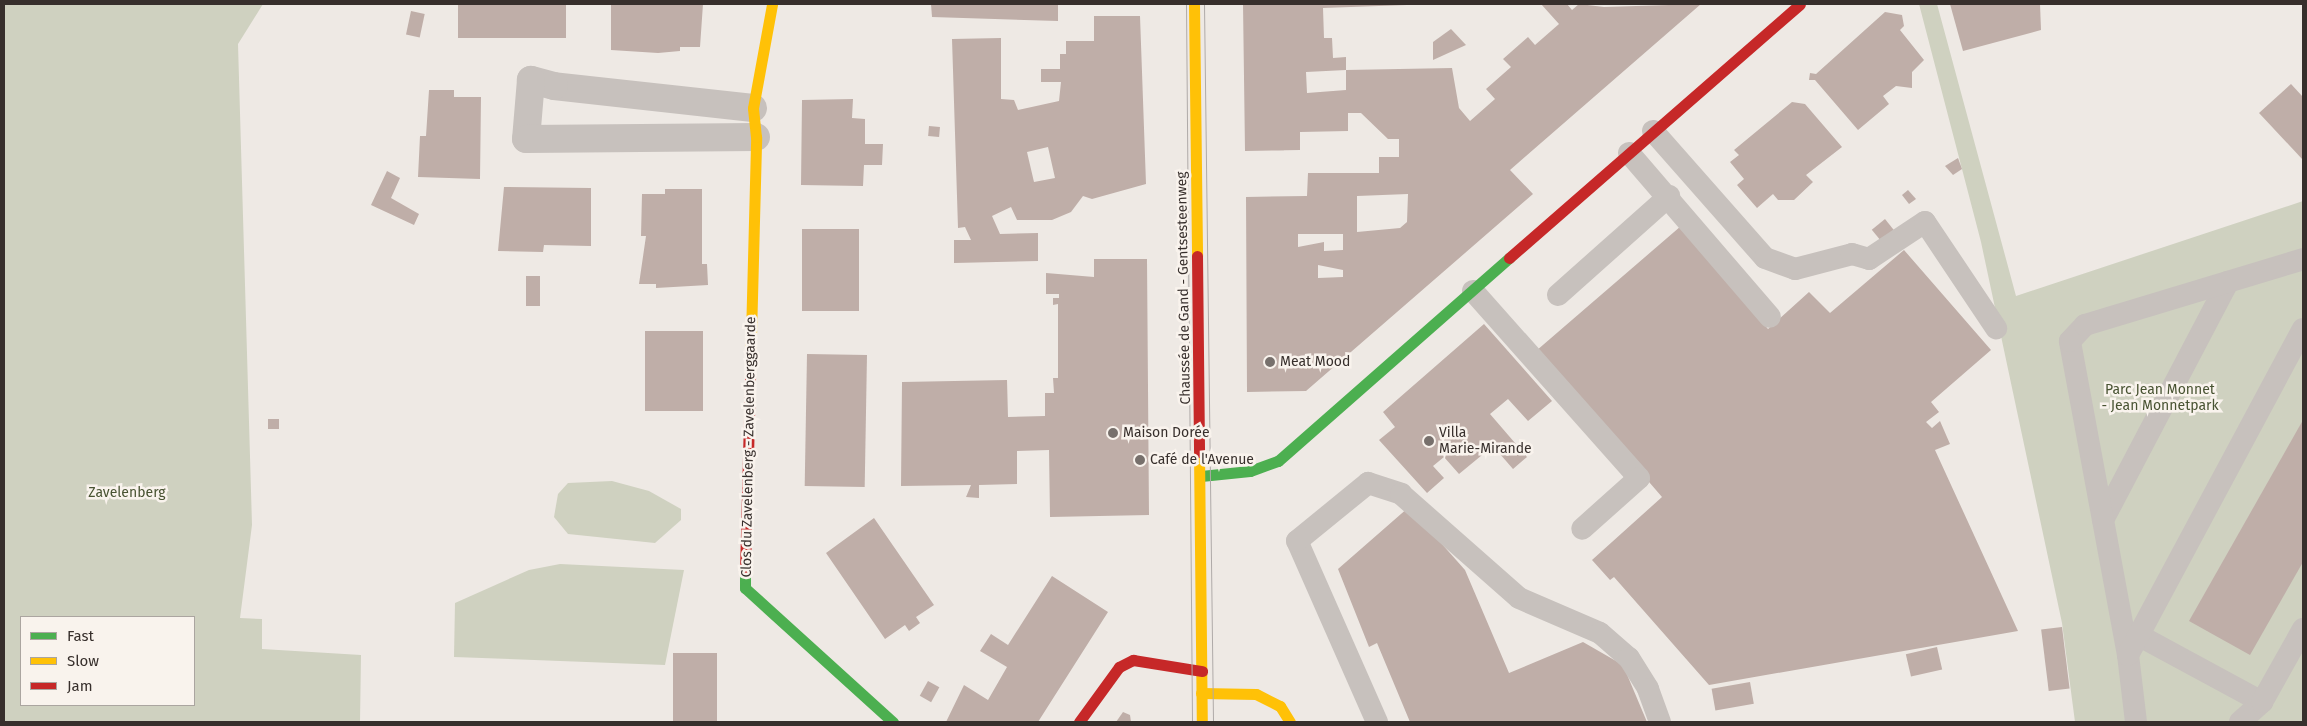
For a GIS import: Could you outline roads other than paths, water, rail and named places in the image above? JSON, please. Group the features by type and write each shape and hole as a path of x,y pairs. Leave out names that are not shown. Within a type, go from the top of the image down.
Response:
{"street":[{"name":"Clos du Zavelenberg - Zavelenberggaarde","path":"772,4 753,108 756,137 745,588 893,722"},
{"name":"Chaussée de Gand - Gentsesteenweg","path":"1194,4 1201,476 1202,722"},
{"path":"1201,476 1250,472 1278,461 1800,4"},
{"path":"753,108 554,86 531,80 526,139 756,137"},
{"path":"1078,722 1119,667 1133,660 1202,670"},
{"path":"1201,693 1256,694 1280,706 1290,722"}],"lane":[{"path":"1653,131 1765,258 1795,269 1852,254 1868,259 1925,222 1996,328"},
{"path":"1629,152 1669,196 1770,317"},
{"path":"1558,295 1669,196"},
{"path":"2136,722 2128,655 2070,341 2085,325 2303,259"},
{"path":"2103,520 2228,282"},
{"path":"1473,291 1639,478 1582,529"},
{"path":"2128,655 2303,329"},
{"path":"1377,722 1297,541 1368,483 1401,494 1519,598 1600,633 1629,658 1648,689 1660,722"},
{"path":"2240,722 2262,702 2303,629"},
{"path":"2138,635 2262,702"}],"tram line":[{"path":"1186,4 1192,722"},
{"path":"1204,4 1213,722"}],"place":[{"name":"Meat Mood","path":"1270,362"},
{"name":"Maison Dorée","path":"1113,433"},
{"name":"Villa Marie-Mirande","path":"1429,441"},
{"name":"Café de l'Avenue","path":"1140,460"}],"park label":[{"name":"Parc Jean Monnet - Jean Monnetpark","path":"2160,398"},
{"name":"Zavelenberg","path":"127,493"}]}
